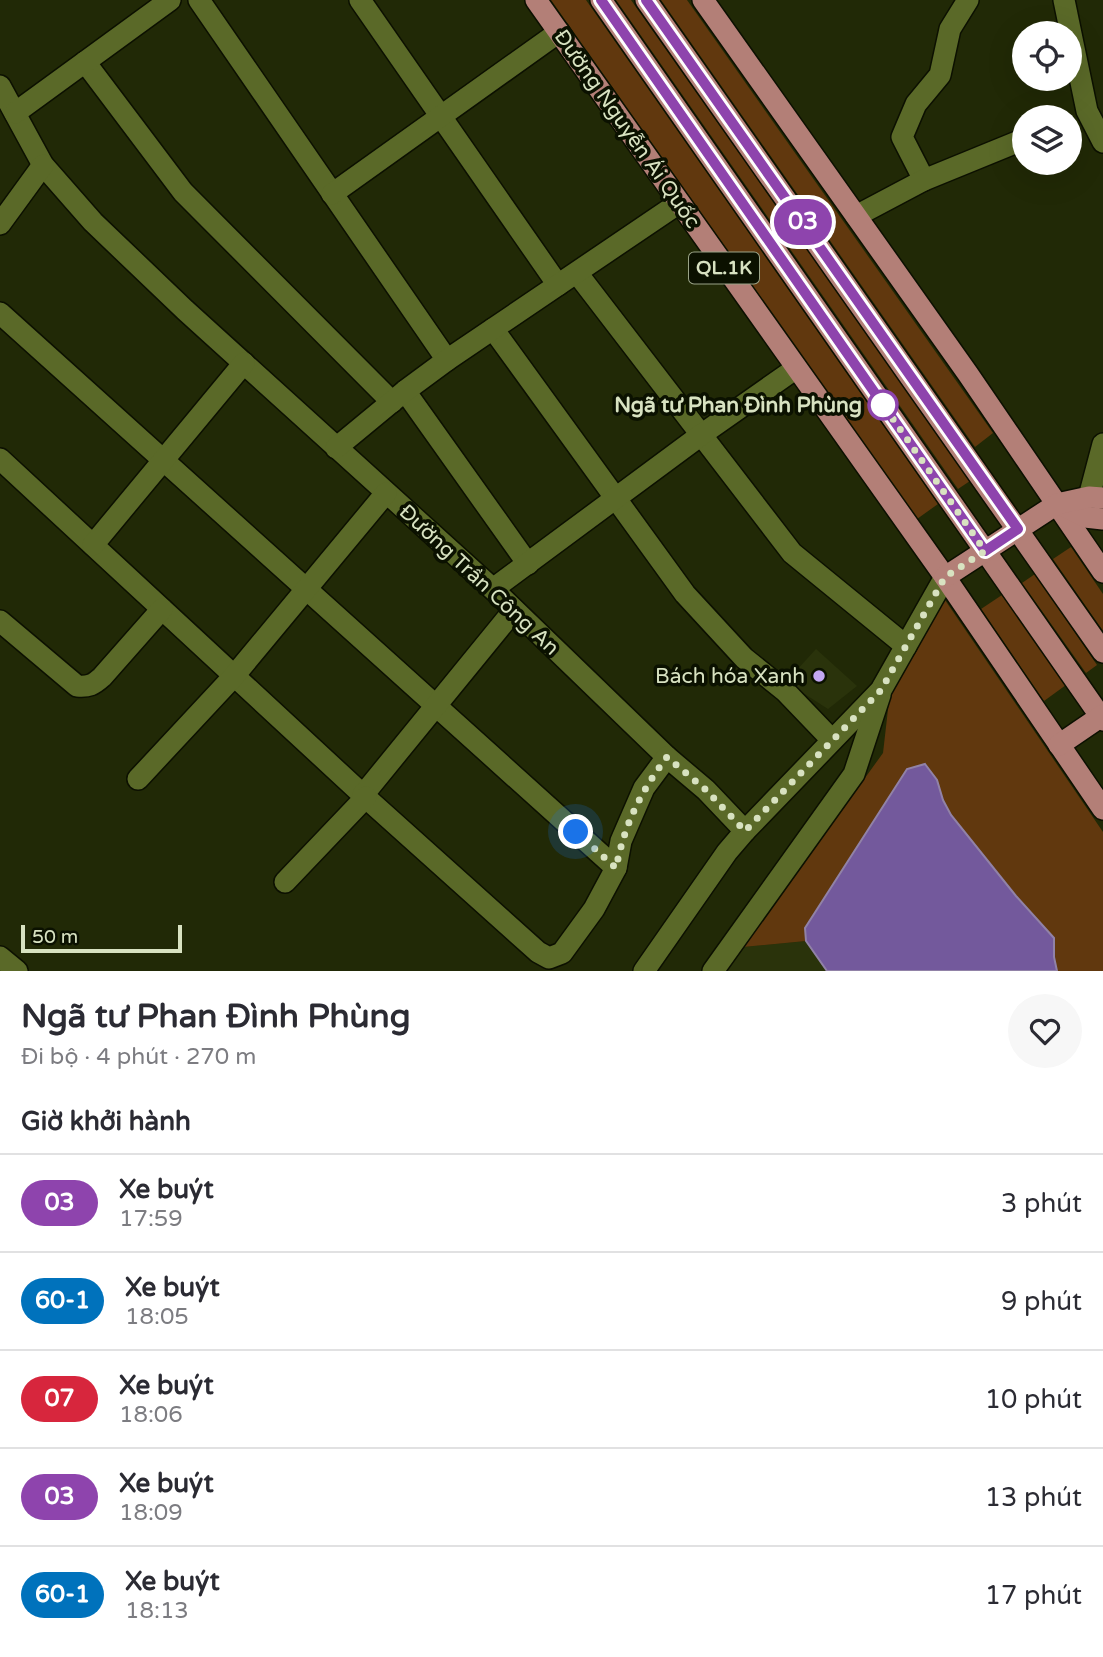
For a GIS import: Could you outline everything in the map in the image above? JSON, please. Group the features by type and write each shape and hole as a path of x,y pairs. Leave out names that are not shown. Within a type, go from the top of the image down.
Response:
{"main road":[{"name":"Đường Nguyễn Ái Quốc","path":"536,0 945,577 1103,809"},
{"name":"QL.1K","path":"601,0 1102,717"},
{"path":"646,0 1103,652"},
{"path":"703,0 1103,572"},
{"path":"945,577 1057,503 1096,497"},
{"path":"1057,503 1085,517 1103,519"},
{"path":"1059,745 1102,717"}],"street":[{"path":"15,113 170,0"},
{"path":"199,0 447,360"},
{"path":"360,0 558,285"},
{"path":"923,180 902,137 916,104 940,75 950,29 968,0"},
{"path":"1064,0 1087,111 1103,142"},
{"path":"332,194 559,32"},
{"path":"85,62 183,191 398,396 528,564"},
{"name":"Đường Trần Công An","path":"0,86 43,165 93,222 335,448 493,589 667,757 706,790 745,831"},
{"path":"856,216 923,180 1012,144"},
{"path":"0,224 43,165"},
{"path":"335,448 447,360 678,203"},
{"path":"577,273 792,554 906,646"},
{"path":"0,313 616,868"},
{"path":"493,329 685,594 744,658 785,691 832,740"},
{"path":"93,545 244,363"},
{"path":"493,589 795,369"},
{"path":"1096,497 1103,444"},
{"path":"0,459 365,796 538,952 549,958 562,953 594,909 616,868 621,841 644,788 667,757"},
{"path":"138,779 234,676 386,493"},
{"path":"713,971 854,775 881,690 945,577"},
{"path":"0,621 77,686 86,687 102,677 162,609"},
{"path":"285,882 365,796 513,610"},
{"path":"644,971 727,852 881,690"},
{"path":"0,957 17,971"}],"shaded area":[{"path":"551,0 586,0 938,504 917,519"},
{"path":"616,0 631,0 970,481 958,489"},
{"path":"661,0 687,0 993,433 975,447"},
{"path":"1071,547 1103,594 1103,631 1053,559"},
{"path":"1035,574 1097,665 1086,673 1022,583"},
{"path":"1002,595 1066,685 1044,701 981,609"},
{"path":"945,600 1103,832 1103,971 827,971 806,941 743,947 883,753 890,692"},
{"name":"Bách hóa Xanh","path":"816,649 857,686 828,709 786,682"},
{"path":"925,764 937,780 951,815 1016,896 1054,938 1057,971 827,971 806,941 805,928 907,769"},
{"path":"806,941 827,971 726,971 743,947"}],"bus line":[{"name":"03","path":"601,0 985,551 1018,529 646,0"}],"place":[{"name":"Ngã tư Phan Đình Phùng","path":"883,405"},
{"name":"Bách hóa Xanh","path":"819,676"}],"route":[{"path":"576,832 616,868 621,841 644,788 667,757 706,790 745,831 881,690 945,577 985,551 877,396 883,405"}]}
